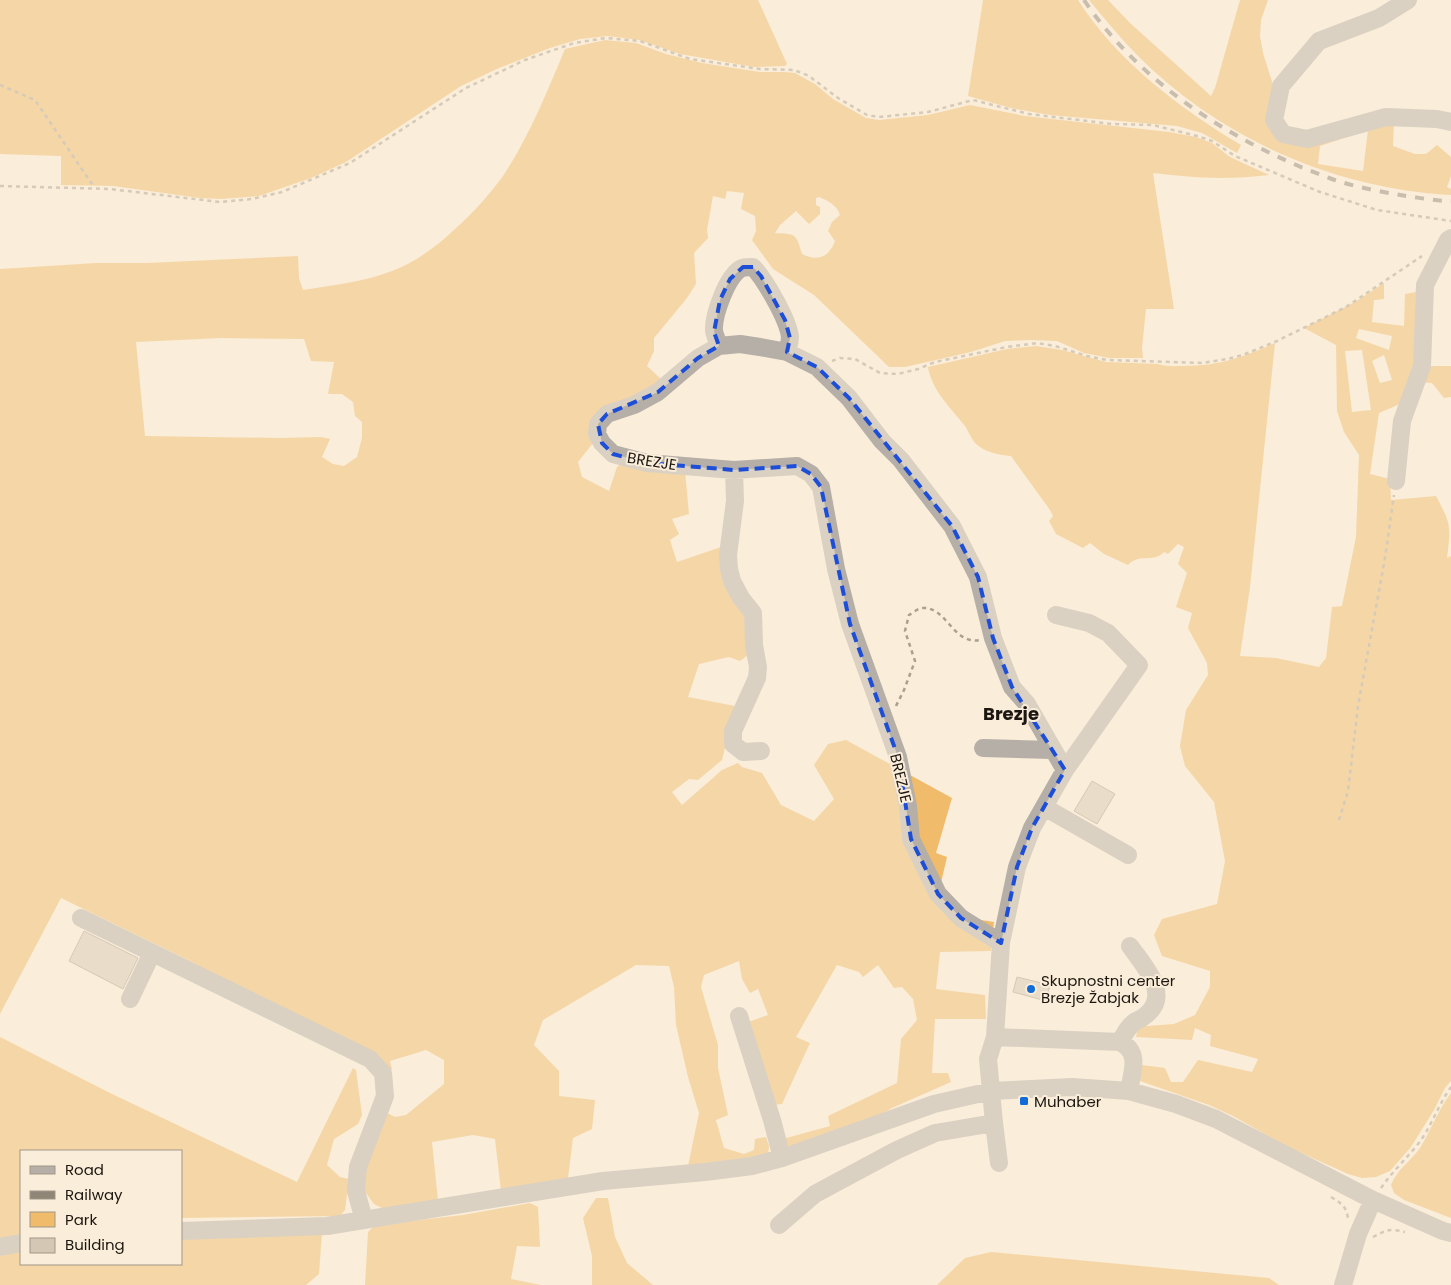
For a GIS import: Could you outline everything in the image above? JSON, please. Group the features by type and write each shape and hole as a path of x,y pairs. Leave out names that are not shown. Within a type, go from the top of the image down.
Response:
{"street":[{"path":"1408,0 1379,18 1319,41 1282,86 1274,120 1283,134 1307,139 1386,117 1437,119 1451,122"},
{"path":"1396,481 1402,421 1422,366 1426,285 1448,240 1451,238"},
{"path":"719,346 714,332 720,300 730,279 743,267 753,268 761,276 785,320 790,338 787,352"},
{"name":"BREZJE","path":"1001,943 961,918 938,894 911,839 908,806 898,757 850,624 836,569 821,487 811,474 797,466 734,470 647,463 613,454 602,444 597,434 598,424 607,414 634,405 658,392 698,358 719,346 740,344 787,352 817,367 849,398 952,526 978,577 992,638 1012,687 1027,704 1065,770"},
{"path":"734,470 735,501 728,555 729,569 732,581 741,598 753,613 754,645 758,667 757,678 733,731 733,744 743,752 761,750"},
{"path":"999,1162 988,1059 995,1037 1001,943 1017,867 1032,828 1065,770 1139,666 1108,633 1089,623 1056,615"},
{"path":"983,748 1052,750"},
{"path":"1044,807 1128,855"},
{"path":"81,918 370,1059 383,1073 385,1096 358,1167 356,1191 364,1220"},
{"path":"1120,1042 1129,1027 1135,1021 1146,1016 1153,1008 1157,997 1156,984 1130,946"},
{"path":"130,999 152,953"},
{"path":"739,1016 782,1158"},
{"path":"995,1037 1120,1042 1128,1046 1133,1053 1134,1064 1129,1091"},
{"path":"182,1231 327,1226 603,1181 752,1166 782,1158 934,1104 991,1091 1072,1087 1129,1091 1176,1104 1216,1119 1373,1200 1451,1233"},
{"path":"779,1225 815,1194 897,1150 935,1133 994,1123"},
{"path":"1343,1285 1358,1234 1373,1200"},
{"path":"0,1247 20,1243"}],"path":[{"path":"0,186 94,188 220,202 252,199 282,192 350,164 466,88 534,57 574,43 606,38 640,41 690,59 760,69 794,70 809,76 838,98 866,115 879,117 928,112 973,100 1029,114 1112,124 1153,125 1212,141 1235,156 1320,192 1377,210 1451,221"},
{"path":"0,85 35,100 94,188"},
{"path":"817,367 840,358 855,359 880,373 898,374 944,360 1007,347 1037,344 1055,346 1107,360 1202,363 1227,359 1243,355 1277,341 1346,307 1424,255"},
{"path":"1339,820 1348,791 1358,706 1385,558 1396,481"},
{"path":"886,727 904,690 915,661 905,631 909,615 921,608 936,610 957,633 972,641 992,638"},
{"path":"1373,1200 1388,1178 1419,1143 1431,1123 1441,1100 1451,1087"},
{"path":"1329,1196 1344,1205 1347,1211 1348,1225"},
{"path":"1369,1239 1382,1231 1391,1230 1403,1231 1412,1235"}],"highlighted area":[{"path":"743,267 753,267 761,276 785,320 790,338 787,352 817,367 849,398 952,526 978,577 993,638 1012,687 1065,770 1032,828 1017,867 1001,943 961,918 938,894 911,839 898,757 850,624 821,487 811,474 797,466 734,470 647,463 613,454 602,443 598,424 607,414 658,392 698,358 719,346 714,332 720,300 730,279"}],"green space":[{"path":"0,0 758,0 787,64 785,66 754,67 680,54 639,40 608,36 580,39 550,48 499,68 461,86 346,162 311,178 259,196 221,199 200,198 113,186 61,185 61,156 0,154"},
{"path":"983,0 1078,0 1111,43 1130,63 1172,99 1241,145 1237,153 1202,133 1177,126 1050,115 1011,108 968,96"},
{"path":"1089,0 1108,0 1130,23 1211,96 1215,88 1240,0 1268,0 1261,20 1260,36 1263,53 1274,88 1279,135 1394,123 1393,146 1415,154 1426,154 1437,145 1451,157 1451,176 1447,187 1451,189 1451,195 1408,191 1365,182 1323,170 1243,135 1206,112 1171,86 1132,50","holes":["1368,130 1363,171 1318,164 1320,146"]},
{"path":"605,40 636,43 666,54 702,63 760,72 795,73 815,84 833,99 866,118 879,120 928,115 970,105 1025,116 1169,132 1196,137 1212,143 1230,157 1269,175 1211,178 1153,173 1174,309 1146,309 1142,348 1143,358 1109,358 1084,353 1057,341 1005,341 971,352 905,367 889,367 814,295 773,269 752,240 756,231 755,216 741,209 744,193 727,191 725,199 713,196 707,230 708,238 694,253 696,284 654,338 654,351 647,366 663,381 595,415 589,423 593,443 578,462 582,477 609,491 617,467 625,461 685,471 689,514 672,519 679,534 670,540 677,562 724,546 746,612 748,655 740,661 729,657 699,664 688,697 735,706 722,760 698,780 689,779 672,792 682,805 722,770 738,763 742,767 762,773 781,805 814,821 834,799 814,765 828,744 846,740 952,798 936,853 947,857 937,900 949,915 994,922 991,951 940,952 936,989 985,995 986,1019 935,1019 932,1073 948,1073 951,1082 892,1108 869,1122 791,1147 781,1146 779,1140 830,1126 828,1116 897,1083 901,1039 917,1020 913,999 902,987 894,988 878,965 863,977 859,972 837,965 796,1037 810,1043 782,1104 773,1105 748,1022 768,1015 758,989 750,993 742,979 739,961 704,975 701,987 718,1045 718,1068 728,1115 716,1120 724,1148 744,1154 754,1150 755,1139 766,1137 769,1146 768,1155 688,1166 699,1113 688,1077 676,1025 674,987 669,966 636,965 543,1020 534,1045 559,1071 559,1096 595,1100 592,1129 573,1138 568,1178 501,1191 495,1139 473,1135 432,1142 438,1201 388,1211 374,1204 363,1189 363,1167 387,1113 395,1117 406,1115 444,1084 444,1060 426,1050 390,1061 392,1069 389,1072 190,961 61,898 0,1014 0,269 96,263 147,263 298,256 299,278 303,290 359,281 392,271 418,258 441,241 462,223 498,183 529,130 565,49","holes":["819,197 834,206 840,215 832,222 828,231 835,241 830,251 818,258 813,258 802,254 797,239 794,236 775,233 780,225 796,211 809,224 820,214 820,207 816,205 816,198","221,338 304,339 311,361 334,362 328,394 342,394 353,402 355,416 362,422 362,438 357,457 344,466 333,464 322,457 330,439 321,437 145,436 136,342"]},
{"path":"1384,283 1384,299 1374,300 1372,322 1404,326 1405,294 1416,292 1414,363 1400,404 1379,413 1370,474 1390,479 1391,500 1436,496 1449,526 1447,558 1451,556 1451,1081 1445,1088 1411,1147 1390,1171 1376,1177 1362,1178 1348,1174 1286,1146 1233,1116 1209,1105 1140,1081 1142,1065 1165,1068 1171,1082 1183,1082 1198,1060 1252,1072 1258,1059 1210,1046 1211,1035 1195,1028 1192,1040 1136,1037 1139,1023 1148,1026 1174,1024 1195,1015 1210,987 1210,971 1162,956 1154,935 1162,919 1217,904 1225,861 1214,802 1185,766 1180,746 1186,710 1208,675 1207,663 1188,628 1192,613 1176,607 1187,573 1178,564 1184,547 1178,544 1168,554 1164,552 1155,557 1137,559 1128,565 1104,554 1090,543 1083,548 1056,534 1049,521 1053,516 1050,510 1011,456 992,453 975,443 965,426 938,391 930,376 928,367 1007,349 1036,346 1062,350 1106,362 1198,366 1231,360 1275,343 1250,587 1240,656 1276,658 1319,667 1326,658 1332,607 1342,606 1356,537 1359,455 1344,432 1337,411 1336,345 1304,328 1355,302","holes":["1359,329 1392,336 1389,350 1356,338","1362,350 1371,410 1352,412 1345,351","1384,355 1392,380 1380,383 1372,361"]},
{"path":"1451,366 1451,397 1444,398 1432,383 1415,382 1426,367"},
{"path":"0,1037 110,1093 297,1182 353,1068 356,1070 362,1115 358,1124 334,1139 327,1165 340,1177 349,1179 345,1210 340,1216 182,1218 182,1150 20,1150 20,1235 0,1239"},
{"path":"1451,1093 1451,1218 1404,1200 1394,1193 1391,1185 1397,1174 1420,1148"},
{"path":"596,1198 608,1198 615,1237 627,1263 653,1285 592,1285 592,1256 583,1218"},
{"path":"530,1203 538,1207 540,1247 517,1246 511,1279 541,1285 365,1285 368,1232 375,1225 463,1215"},
{"path":"322,1232 319,1274 306,1285 0,1285 0,1256 20,1251 20,1265 182,1265 182,1235"},
{"path":"991,1252 1269,1278 1279,1285 937,1285 965,1258"}],"building":[{"path":"1092,781 1115,794 1097,824 1074,811"},
{"path":"84,931 138,958 123,989 69,961"},
{"name":"Skupnostni center Brezje Žabjak","path":"1017,977 1050,985 1046,1001 1013,992"}],"railway":[{"path":"1084,0 1107,31 1133,59 1162,85 1194,109 1261,149 1341,182 1397,194 1451,201"}],"place":[{"name":"Skupnostni center Brezje Žabjak","path":"1031,989"},
{"name":"Muhaber","path":"1024,1101"}],"district":[{"name":"Brezje","path":"1011,713"}]}
